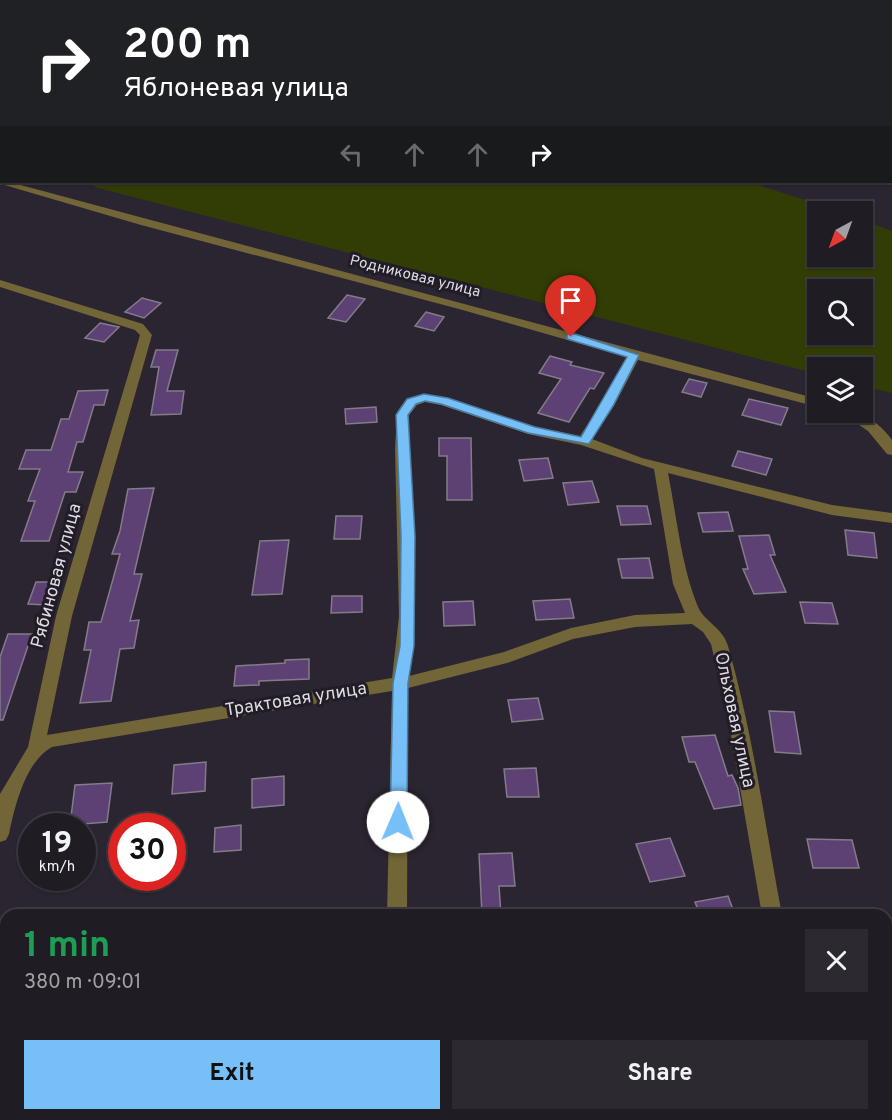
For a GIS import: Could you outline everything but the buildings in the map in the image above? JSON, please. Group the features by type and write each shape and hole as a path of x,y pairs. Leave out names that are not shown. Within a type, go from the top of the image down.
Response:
{"street":[{"name":"Родниковая улица","path":"9,183 145,224 463,306 634,355 807,400"},
{"name":"Рябиновая улица","path":"0,283 140,327 146,335 64,616 36,748 4,796 0,834"},
{"path":"584,441 607,406 634,355"},
{"path":"397,909 400,683 407,646 408,547 402,415 412,402 424,398 443,401 533,431 584,441 638,461 832,510 892,518"},
{"path":"868,423 885,437 892,451"},
{"name":"Ольховая улица","path":"660,465 681,584 695,618 709,628 718,643 736,718 771,909"},
{"name":"Трактовая улица","path":"36,748 50,741 427,679 507,657 571,634 634,621 695,618"}],"green space":[{"path":"89,183 752,183 809,201 807,267 873,267 873,224 892,231 892,393 873,388 873,357 807,357 807,371 98,188"}],"route":[{"path":"398,822 400,683 407,646 408,536 401,442 402,415 405,408 412,402 424,398 443,401 533,431 584,441 607,406 634,355 571,337"}]}
